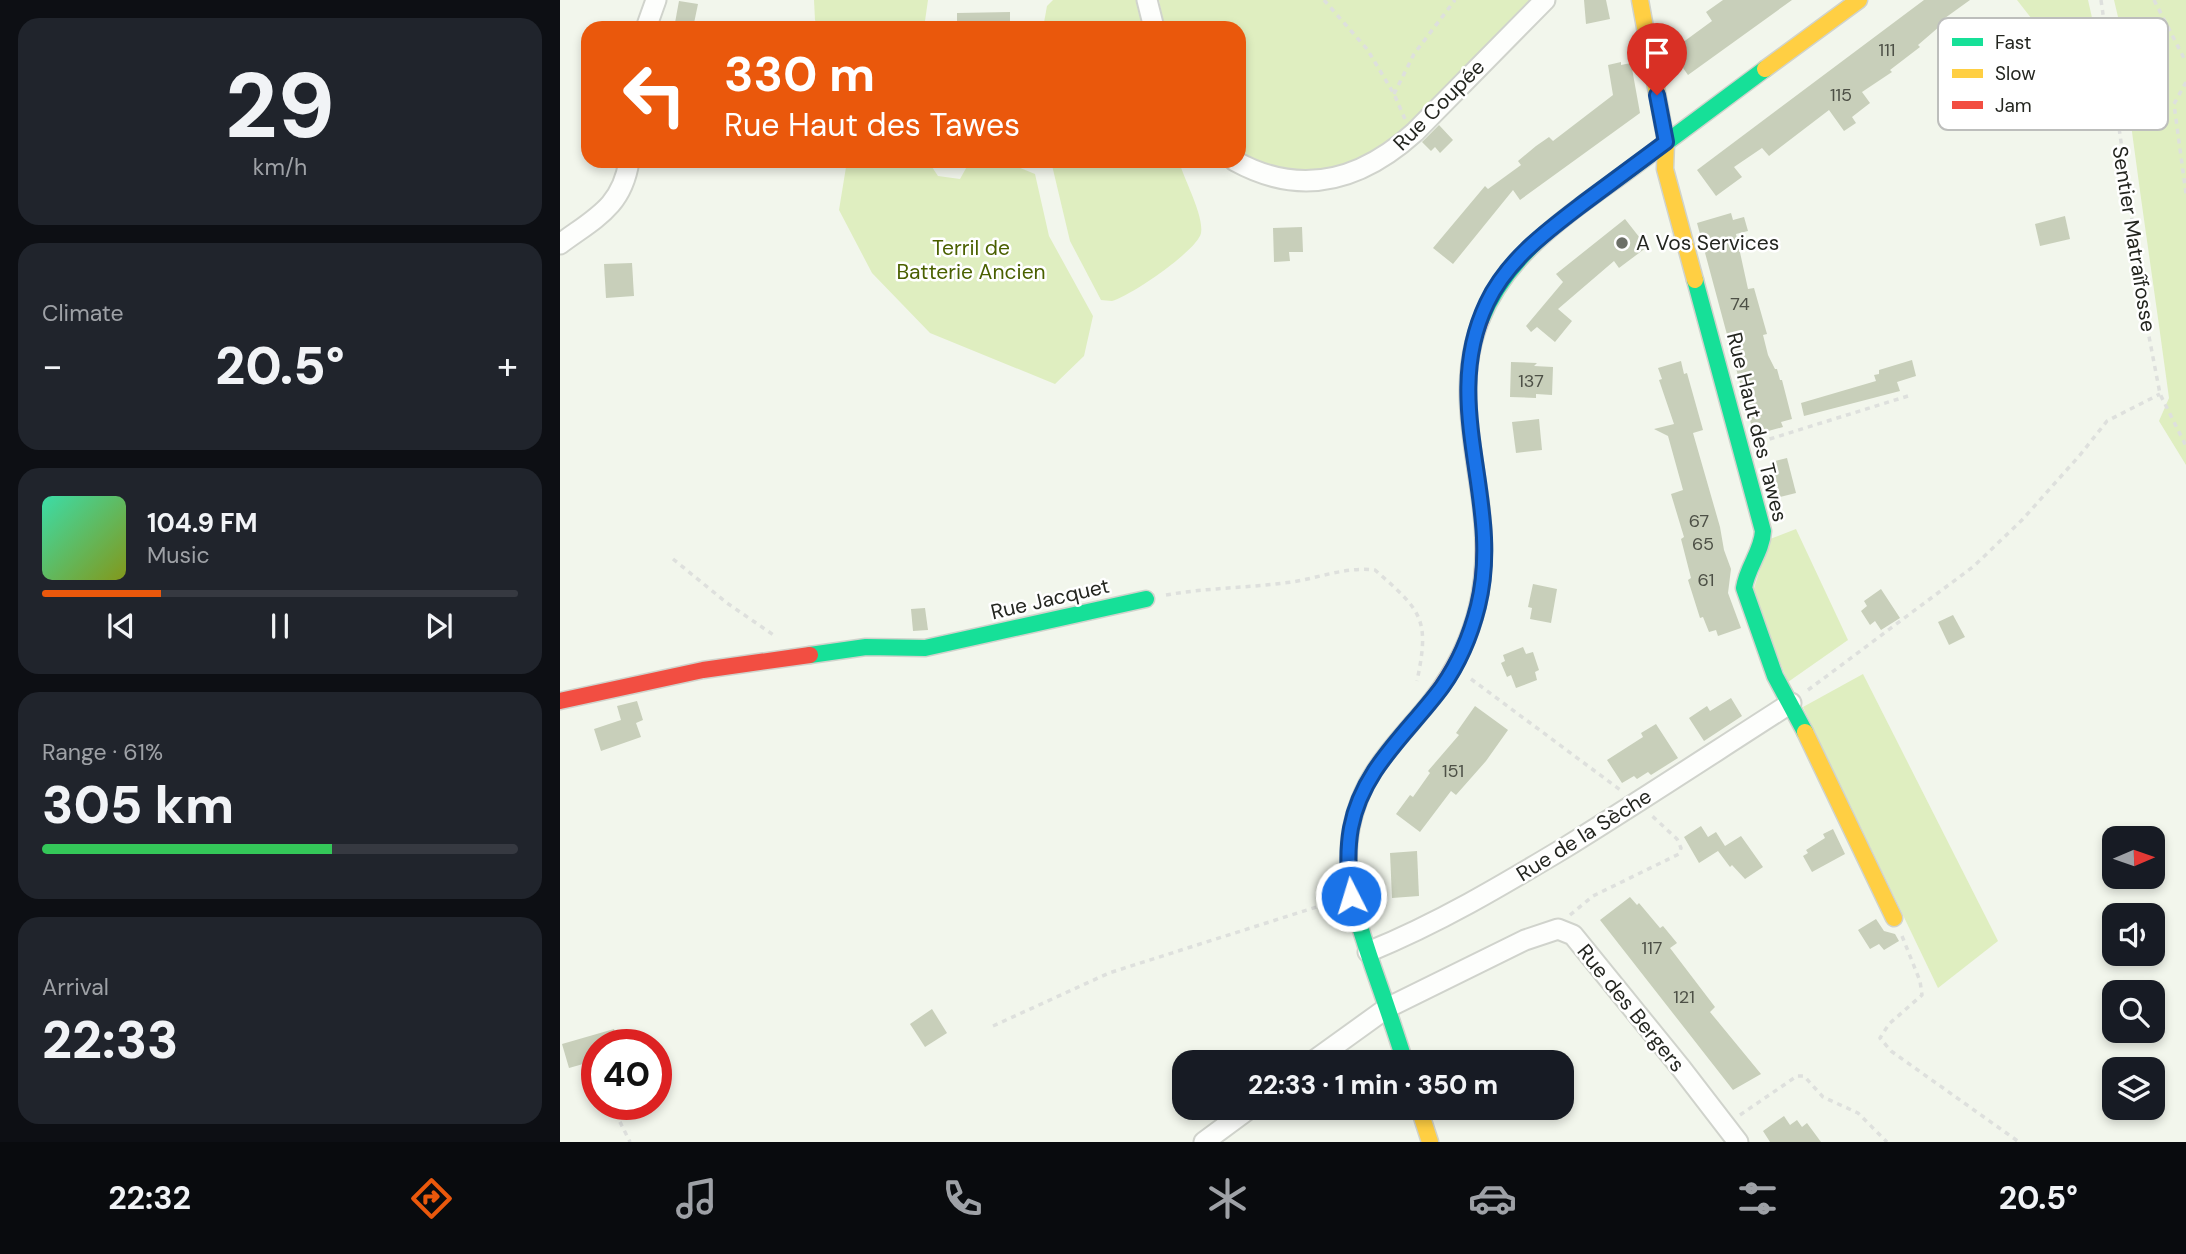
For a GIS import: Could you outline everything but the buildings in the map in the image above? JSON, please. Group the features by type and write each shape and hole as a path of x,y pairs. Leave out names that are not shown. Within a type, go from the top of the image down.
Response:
{"street":[{"path":"648,21 656,0"},
{"path":"1147,0 1152,21"},
{"name":"Rue Coupée","path":"1246,166 1287,180 1326,180 1374,164 1398,148 1415,132 1545,0"},
{"name":"Rue Haut des Tawes","path":"1640,0 1666,142 1665,169 1763,531 1763,541 1744,577 1744,588 1775,676 1791,703 1895,918"},
{"path":"1401,1050 1351,896 1348,854 1351,827 1366,785 1390,748 1441,688 1455,667 1479,605 1485,562 1483,518 1467,407 1467,382 1469,356 1483,313 1508,270 1532,244 1859,0"},
{"path":"560,244 600,215 619,197 628,168"},
{"name":"Rue Jacquet","path":"560,701 702,670 866,647 925,648 1146,599"},
{"name":"Rue de la Sèche","path":"1368,952 1458,911 1638,803 1791,703"},
{"name":"Rue des Bergers","path":"1387,1009 1525,940 1558,929 1573,935 1738,1142"},
{"path":"1329,1050 1387,1009"},
{"path":"1204,1142 1234,1120"},
{"path":"1423,1120 1430,1142"}],"path":[{"path":"1324,0 1367,49 1395,94 1402,115 1415,132"},
{"path":"1395,94 1414,54 1455,0"},
{"name":"Sentier Matraîfosse","path":"2101,0 2104,18"},
{"path":"2154,0 2163,18"},
{"path":"2168,27 2186,62"},
{"path":"2186,82 2174,104 2186,194"},
{"name":"Sentier Matraîfosse","path":"2119,130 2147,326 2160,394 2186,446"},
{"path":"1791,703 1974,566 2022,520 2107,421 2160,394"},
{"path":"1741,447 1908,396"},
{"path":"673,559 799,656"},
{"path":"1146,599 1198,590 1286,583 1345,570 1375,570 1399,592 1415,611 1422,625 1424,645 1414,692"},
{"path":"1455,667 1638,803 1677,839 1681,848 1679,854 1593,896 1558,929"},
{"path":"993,1026 1109,973 1351,896"},
{"path":"1895,918 1920,981 1922,995 1889,1024 1880,1038 1891,1051 2020,1142"},
{"path":"1725,1125 1797,1076 1804,1076 1823,1097 1858,1113 1887,1142"},
{"path":"619,1120 630,1142"}],"green space":[{"path":"814,0 928,0 925,21 815,20"},
{"path":"1053,0 1143,0 1148,21 1044,21 1047,6"},
{"path":"1159,0 1536,0 1378,157 1306,176 1246,159 1246,21 1163,21"},
{"path":"2017,0 2088,0 2092,18 2031,18"},
{"path":"2114,0 2186,0 2186,465 2159,421 2169,398 2132,130 2168,130 2168,18 2118,17"},
{"name":"Terril de Batterie Ancien","path":"846,168 933,168 938,176 960,179 966,168 1020,168 1035,174 1049,236 1093,316 1084,356 1055,384 930,333 872,273 839,210"},
{"path":"1053,168 1182,168 1197,207 1201,233 1197,241 1176,261 1147,282 1121,298 1101,300 1070,241"},
{"path":"1796,529 1848,640 1788,682 1752,594 1770,539"},
{"path":"1863,674 1998,941 1938,988 1803,707"}],"traffic: fast":[{"path":"1481,320 1508,273 1545,234 1765,69"},
{"path":"1695,280 1763,531 1744,588 1775,676 1805,732"},
{"path":"810,655 866,647 925,648 1146,599"},
{"path":"1401,1050 1359,923 1353,900 1348,854 1357,807 1367,783 1433,698"}],"traffic: slow":[{"path":"1640,0 1666,142 1665,169 1695,280"},
{"path":"1765,69 1859,0"},
{"path":"1805,732 1894,918"},
{"path":"1423,1120 1430,1142"}],"traffic: jam":[{"path":"1433,698 1461,653 1470,631 1482,583 1483,533 1468,389 1473,343 1481,320"},
{"path":"560,701 703,670 810,655"}],"place":[{"name":"A Vos Services","path":"1622,243"}],"route":[{"path":"1351,896 1348,876 1351,827 1366,785 1377,765 1441,688 1455,667 1479,605 1485,562 1485,538 1467,407 1467,382 1469,356 1480,321 1496,286 1532,244 1666,142 1657,95"}]}
